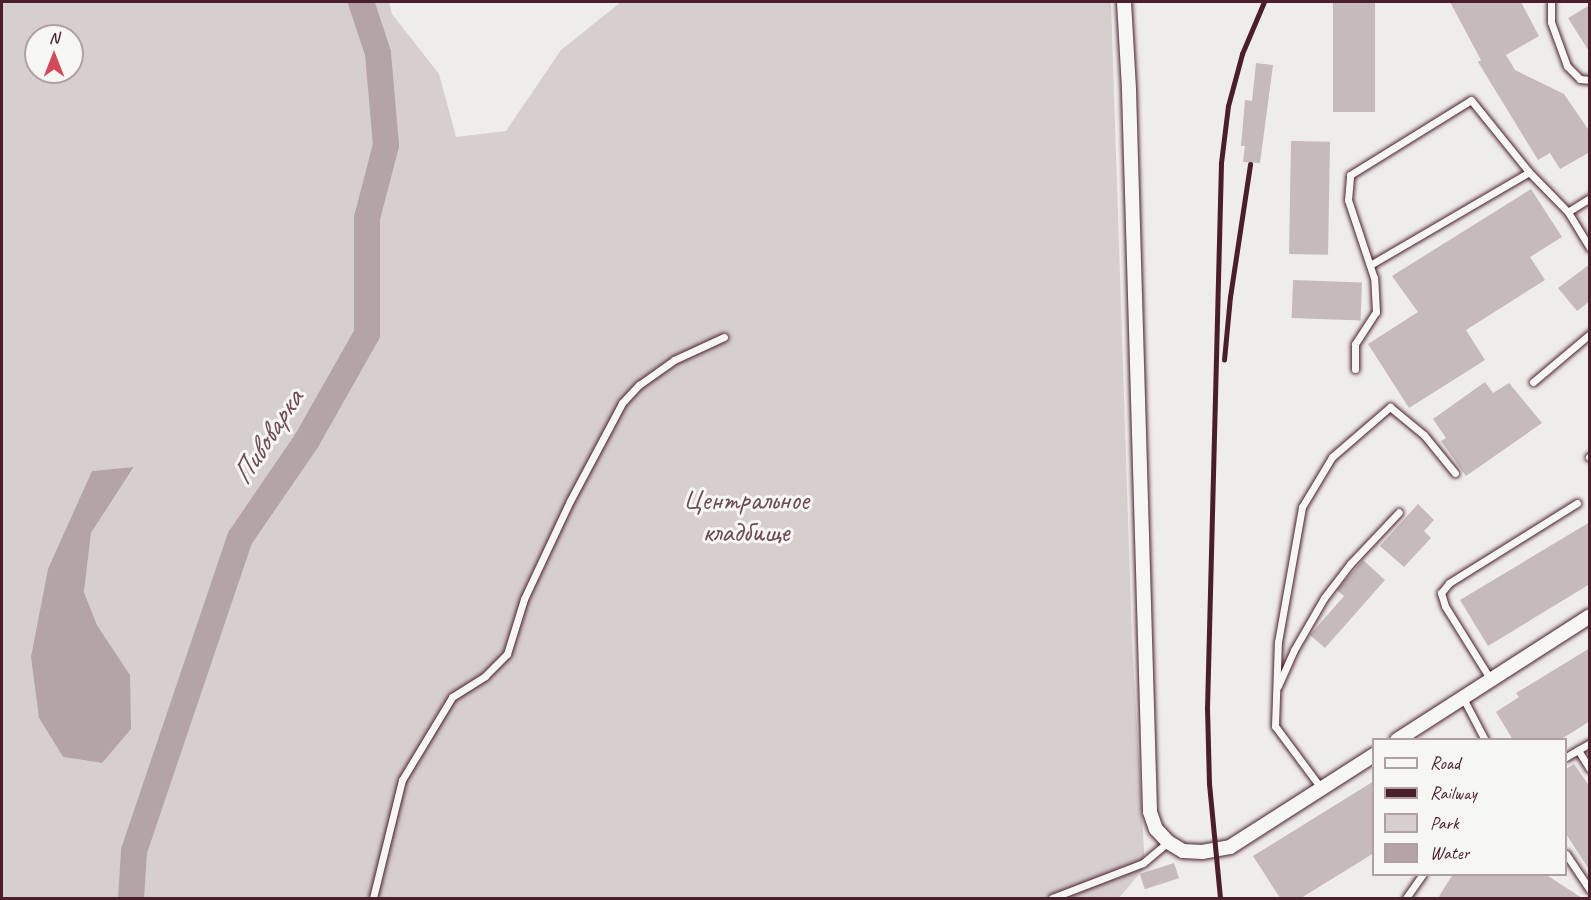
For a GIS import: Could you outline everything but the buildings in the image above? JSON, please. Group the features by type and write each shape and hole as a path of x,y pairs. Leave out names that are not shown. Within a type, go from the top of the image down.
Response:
{"street":[{"path":"1124,2 1130,90 1150,812 1156,829 1168,842 1184,851 1230,847 1372,756"},
{"path":"1400,738 1590,616"}],"lane":[{"path":"1551,2 1551,22 1567,66 1580,79 1590,80"},
{"path":"1355,369 1355,344 1376,312 1374,278 1348,200 1350,175 1471,100 1529,172 1568,212 1590,248"},
{"path":"1370,265 1529,172"},
{"path":"1568,212 1590,198"},
{"path":"1533,382 1590,334"},
{"path":"373,898 402,780 452,697 485,676 507,654 524,598 570,501 622,403 639,385 674,360 724,337"},
{"path":"1322,788 1275,726 1278,642 1302,507 1332,456 1390,407 1424,435 1455,473"},
{"path":"1491,680 1445,606 1441,593 1449,583 1577,503"},
{"path":"1276,690 1294,650 1324,598 1350,564 1399,512"},
{"path":"1463,698 1484,738"},
{"path":"1567,756 1590,743"},
{"path":"1578,750 1590,769"},
{"path":"1052,898 1143,863 1168,842"},
{"path":"1567,856 1590,890"},
{"path":"1406,898 1422,876"}],"green space":[{"name":"Центральное кладбище","path":"2,2 389,2 392,14 439,74 456,137 506,131 561,50 621,2 1111,2 1132,641 1145,867 1119,898 2,898","holes":["134,468 91,533 84,592 97,625 130,675 102,763 63,757 39,718 92,471"]}],"water":[{"path":"134,467 91,533 84,592 97,625 130,675 131,729 102,763 63,757 39,718 31,657 48,569 92,471"}],"waterway":[{"name":"Пивоварка","path":"131,898 134,851 240,538 307,440 367,334 367,218 386,145 378,53 361,2"}],"railway":[{"path":"1220,898 1209,784 1207,709 1221,163 1228,106 1242,54 1264,2"},
{"path":"1224,360 1230,297 1250,164"}]}
